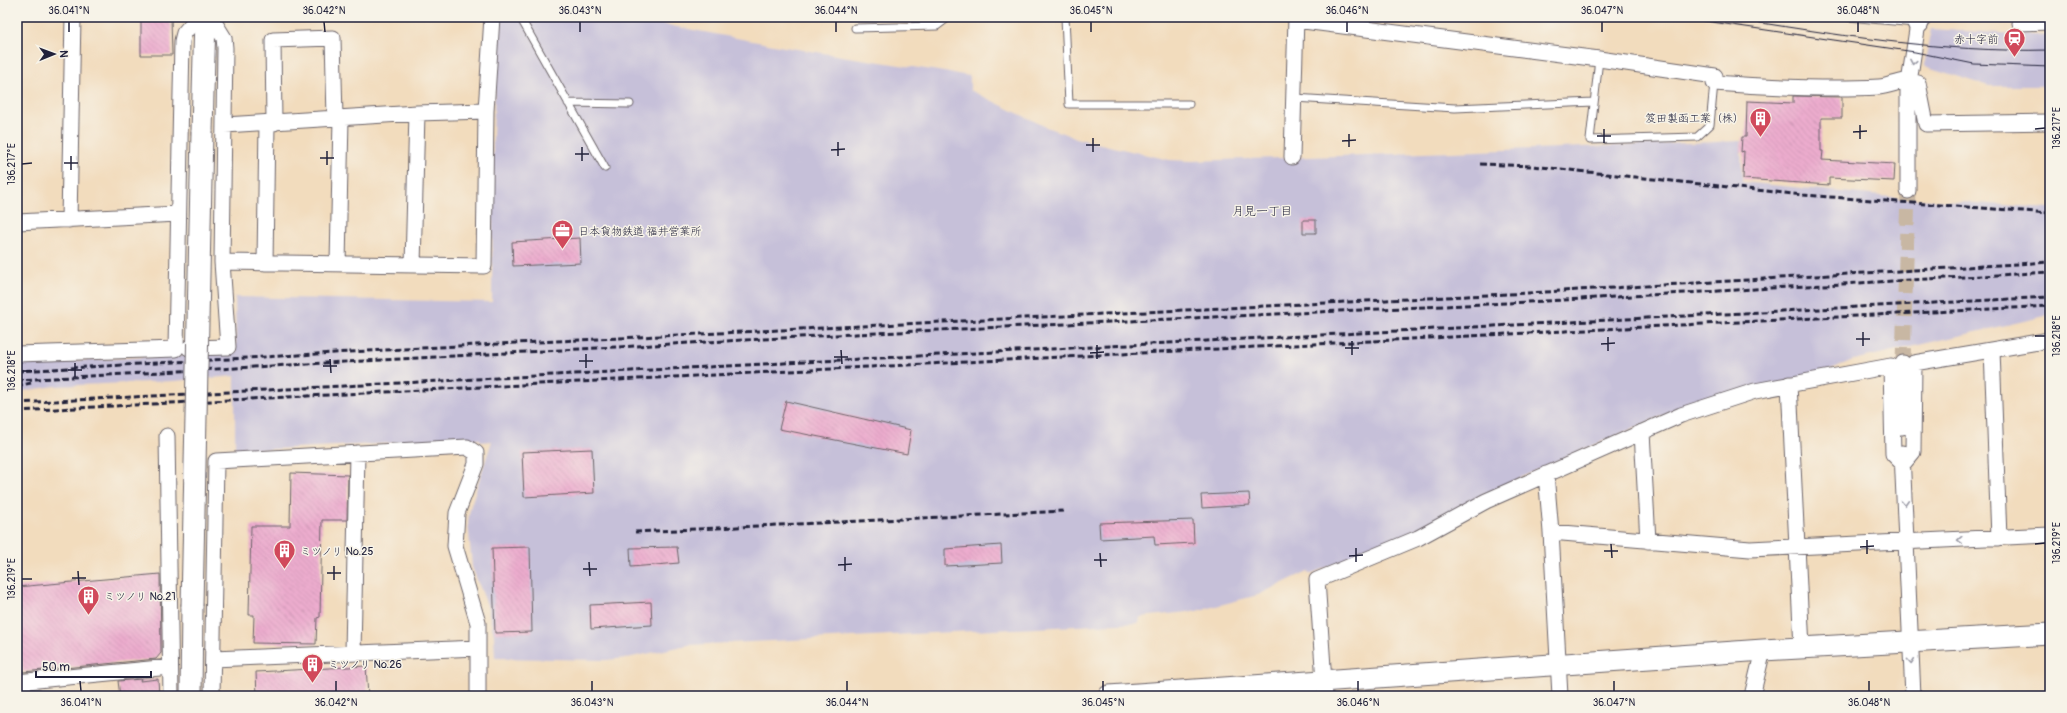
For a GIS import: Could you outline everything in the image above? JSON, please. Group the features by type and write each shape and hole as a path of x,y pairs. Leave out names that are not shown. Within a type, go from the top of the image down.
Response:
{"street":[{"path":"69,220 73,17"},
{"path":"176,349 182,41 184,33 198,17"},
{"path":"191,696 205,17"},
{"path":"17,354 228,347 222,262 225,44 212,17"},
{"path":"222,262 484,266 486,111 492,17"},
{"path":"1292,157 1296,18 1715,76 1714,83 1798,88 1881,87 1910,80 1918,83 1926,124 2050,122"},
{"path":"1908,191 1908,89 1919,20"},
{"path":"2020,23 2050,22"},
{"path":"265,263 273,40 333,38 338,118 338,264"},
{"path":"225,125 417,113 486,111"},
{"path":"413,265 417,113"},
{"path":"17,222 178,214"},
{"path":"1903,464 1913,452 1914,363 2050,340"},
{"path":"1992,350 1999,538"},
{"path":"1903,363 1903,464 1908,543 1909,641 1913,696"},
{"path":"1325,689 1316,580 1418,538 1486,501 1681,415 1747,393 1891,366 1893,454 1903,464"},
{"path":"1789,384 1802,648"},
{"path":"1642,432 1648,541"},
{"path":"167,436 171,696"},
{"path":"212,696 216,461 467,447 476,453 476,464 458,513 456,546 461,571 477,617 478,696"},
{"path":"353,654 357,453"},
{"path":"1546,474 1551,532 1560,696"},
{"path":"1551,532 1750,549 2050,536"},
{"path":"1109,696 1325,689 1558,665 1763,650 2050,634"},
{"path":"213,660 478,648"},
{"path":"1752,696 1763,650"},
{"path":"17,682 170,668"}],"lane":[{"path":"520,17 605,168"},
{"path":"855,28 937,26 949,17"},
{"path":"1066,17 1069,104 1189,104"},
{"path":"1848,17 1919,20"},
{"path":"1599,59 1590,140 1697,136 1710,125 1714,83"},
{"path":"1294,98 1455,108 1594,102"},
{"path":"568,103 630,104"}],"shaded area":[{"path":"498,17 624,17 784,47 970,76 970,90 1046,127 1079,139 1169,160 1192,161 1741,141 1742,182 1901,198 2050,208 2050,315 1853,360 1824,372 1672,412 1547,465 1472,501 1417,531 1310,574 1308,571 1258,595 1197,611 1140,617 1139,623 688,645 627,658 606,660 495,658 494,635 487,605 472,567 468,522 470,508 492,441 480,442 480,439 235,451 235,376 174,381 55,386 17,392 17,364 236,352 235,297 492,302 493,133"},
{"path":"1931,29 2050,36 2050,86 1989,86 1924,66"}],"building":[{"path":"153,17 171,17 172,55 141,55 141,20 153,19"},
{"name":"笈田製函工業（株）","path":"1793,96 1842,97 1842,118 1821,118 1821,151 1823,151 1822,160 1895,164 1894,181 1829,178 1829,185 1743,179 1744,151 1741,152 1742,137 1746,137 1747,101 1793,103"},
{"path":"1303,220 1316,220 1316,233 1303,233"},
{"path":"580,238 581,263 513,266 512,242"},
{"path":"786,401 911,430 907,454 779,429"},
{"path":"592,449 594,493 524,497 522,452"},
{"name":"ミツノリ No.25","path":"291,473 348,475 347,520 322,520 320,617 317,618 316,644 253,643 254,615 249,615 251,526 290,526"},
{"path":"1249,493 1250,505 1202,508 1201,495"},
{"path":"1193,520 1194,543 1155,545 1154,536 1100,539 1099,523"},
{"path":"1001,545 1002,563 945,566 945,549"},
{"path":"530,547 532,632 495,633 492,548"},
{"path":"677,547 679,563 631,567 630,548"},
{"name":"ミツノリ No.21","path":"160,574 161,653 156,659 23,672 20,645 17,645 17,587"},
{"path":"651,602 652,625 591,629 590,605"},
{"name":"ミツノリ No.26","path":"366,666 368,696 257,696 256,672"},
{"path":"141,679 140,681 158,679 159,696 120,696 118,681"}],"tunnel":[{"path":"1903,363 1908,191"}],"tram line":[{"path":"1678,17 1915,52 1974,64 2050,67"},
{"path":"1724,17 1887,41 1968,48 2050,50"}],"railway":[{"path":"1480,164 1532,166 1803,195 2050,213"},
{"path":"17,371 457,346 1528,293 2050,262"},
{"path":"17,380 835,335 1528,302 2050,272"},
{"path":"17,403 2050,297"},
{"path":"17,411 2050,306"},
{"path":"17,386 31,383"},
{"path":"635,532 1064,511"}],"place":[{"name":"赤十字前","path":"2014,58"},
{"name":"笈田製函工業（株）","path":"1760,138"},
{"name":"日本貨物鉄道 福井営業所","path":"563,250"},
{"name":"ミツノリ No.25","path":"285,570"},
{"name":"ミツノリ No.21","path":"89,616"},
{"name":"ミツノリ No.26","path":"312,684"}],"district":[{"name":"月見一丁目","path":"1262,211"}]}
